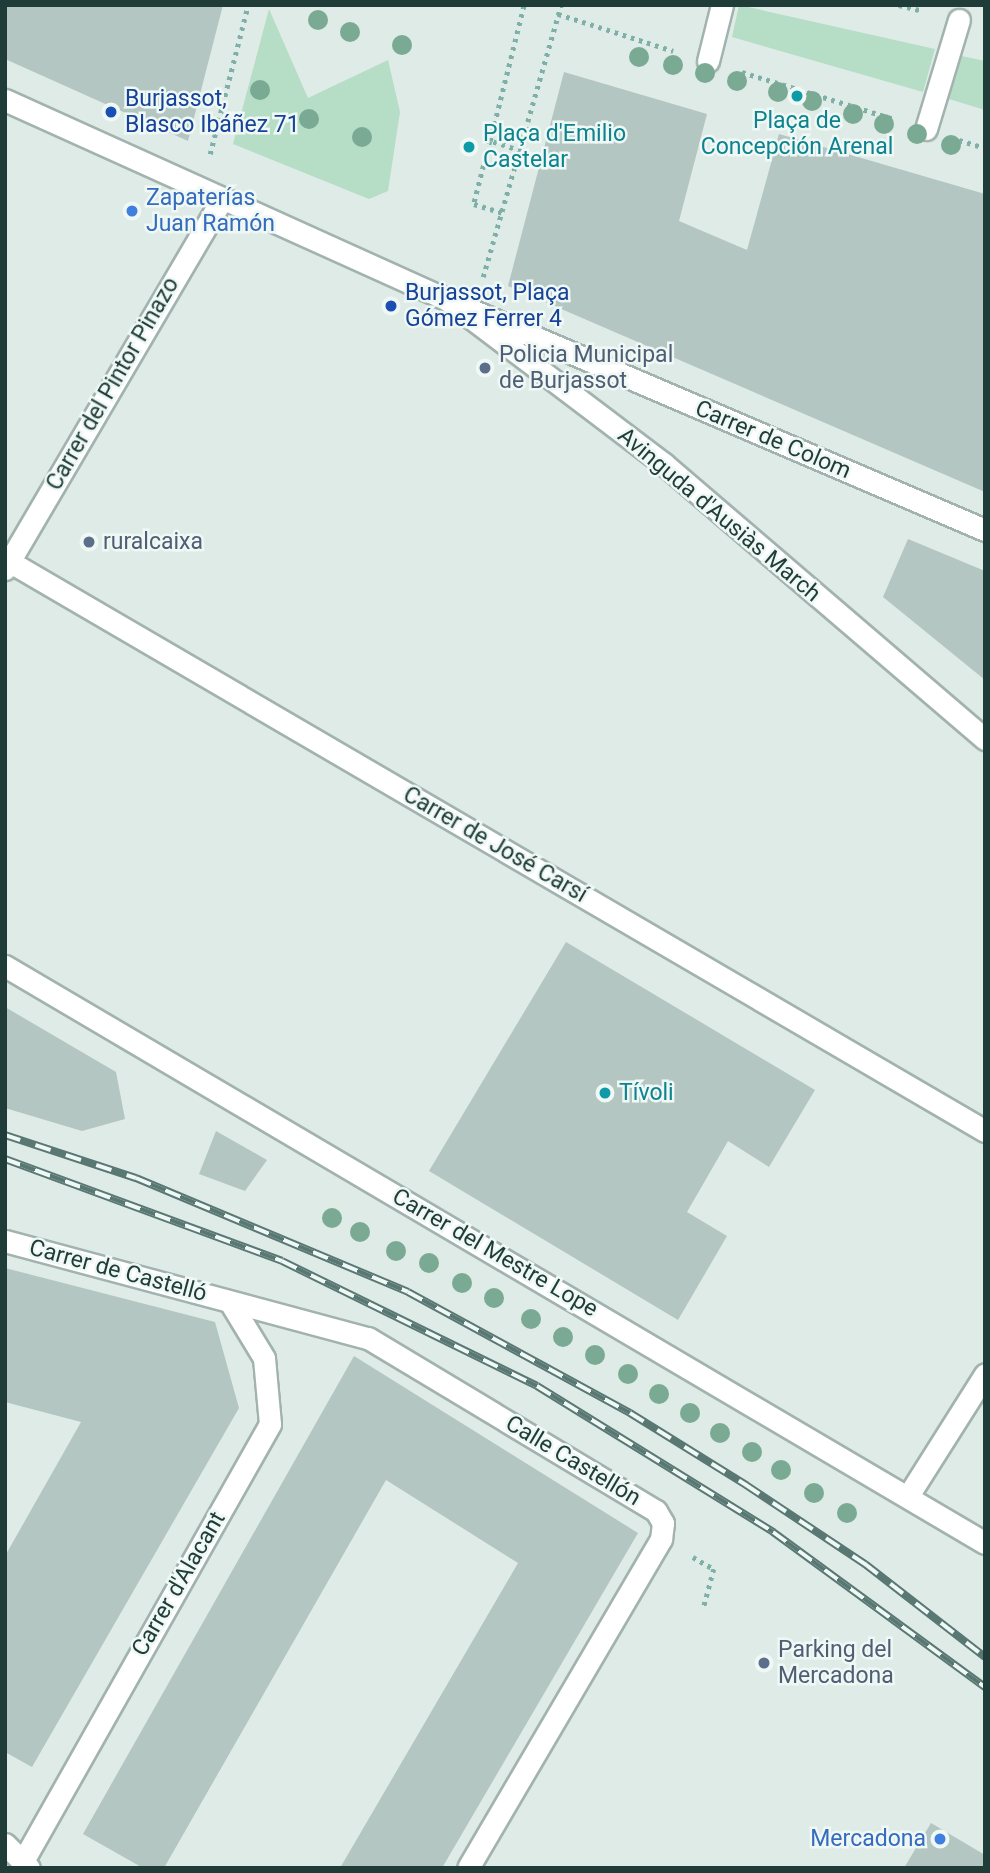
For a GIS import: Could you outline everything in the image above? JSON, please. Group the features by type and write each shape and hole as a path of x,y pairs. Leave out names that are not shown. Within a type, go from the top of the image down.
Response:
{"street":[{"path":"708,61 722,5"},
{"path":"926,130 959,20"},
{"path":"5,100 446,299"},
{"name":"Carrer del Pintor Pinazo","path":"7,564 222,199"},
{"name":"Carrer de Colom","path":"446,299 985,530"},
{"name":"Avinguda d'Ausiàs March","path":"446,299 664,464 985,739"},
{"name":"Carrer de José Carsí","path":"7,564 985,1131"},
{"name":"Carrer del Mestre Lope","path":"5,966 985,1542"},
{"name":"Carrer de Castelló","path":"5,1241 230,1302"},
{"name":"Calle Castellón","path":"230,1302 368,1338 656,1511 663,1524 661,1539"},
{"name":"Carrer d'Alacant","path":"26,1864 270,1424 264,1358 230,1302"},
{"path":"908,1496 985,1374"},
{"path":"468,1868 661,1539"},
{"path":"5,1844 26,1864"}],"path":[{"path":"222,199 209,150 248,5"},
{"path":"503,213 474,204 524,5"},
{"path":"472,311 503,213 561,5"},
{"path":"558,14 985,148"},
{"path":"490,141 521,151"},
{"path":"661,1539 714,1569 704,1607"}],"green space":[{"path":"739,5 935,49 923,92 732,37"},
{"path":"269,9 308,98 388,60 400,112 388,191 369,199 233,144"},
{"path":"962,56 985,61 985,110 949,99"}],"building":[{"path":"5,5 223,5 188,141 5,59"},
{"path":"564,72 707,114 679,221 747,250 779,134 985,194 985,492 508,286"},
{"path":"908,539 985,571 985,680 883,597"},
{"name":"Tívoli","path":"566,942 815,1090 769,1167 728,1141 687,1212 727,1236 678,1320 429,1171"},
{"path":"5,1007 116,1072 125,1119 82,1131 5,1108"},
{"path":"216,1131 267,1160 245,1191 199,1174"},
{"path":"5,1268 215,1322 239,1408 32,1767 5,1752 5,1556 81,1422 5,1402"},
{"path":"354,1356 638,1533 442,1868 340,1868 518,1563 386,1480 164,1868 143,1868 83,1834"},
{"name":"Mercadona","path":"931,1823 985,1855 985,1868 904,1868"}],"railway":[{"path":"5,1135 136,1178 408,1292 630,1413 746,1485 865,1564 985,1657"},
{"path":"5,1159 282,1261 537,1386 773,1532 985,1687"}],"place":[{"name":"Plaça de Concepción Arenal","path":"797,96"},
{"name":"Burjassot, Blasco Ibáñez 71","path":"111,112"},
{"name":"Plaça d'Emilio Castelar","path":"469,147"},
{"name":"Zapaterías Juan Ramón","path":"132,211"},
{"name":"Burjassot, Plaça Gómez Ferrer 4","path":"391,306"},
{"name":"Policia Municipal de Burjassot","path":"485,368"},
{"name":"ruralcaixa","path":"89,542"},
{"name":"Tívoli","path":"605,1093"},
{"name":"Parking del Mercadona","path":"764,1663"},
{"name":"Mercadona","path":"940,1839"}]}
